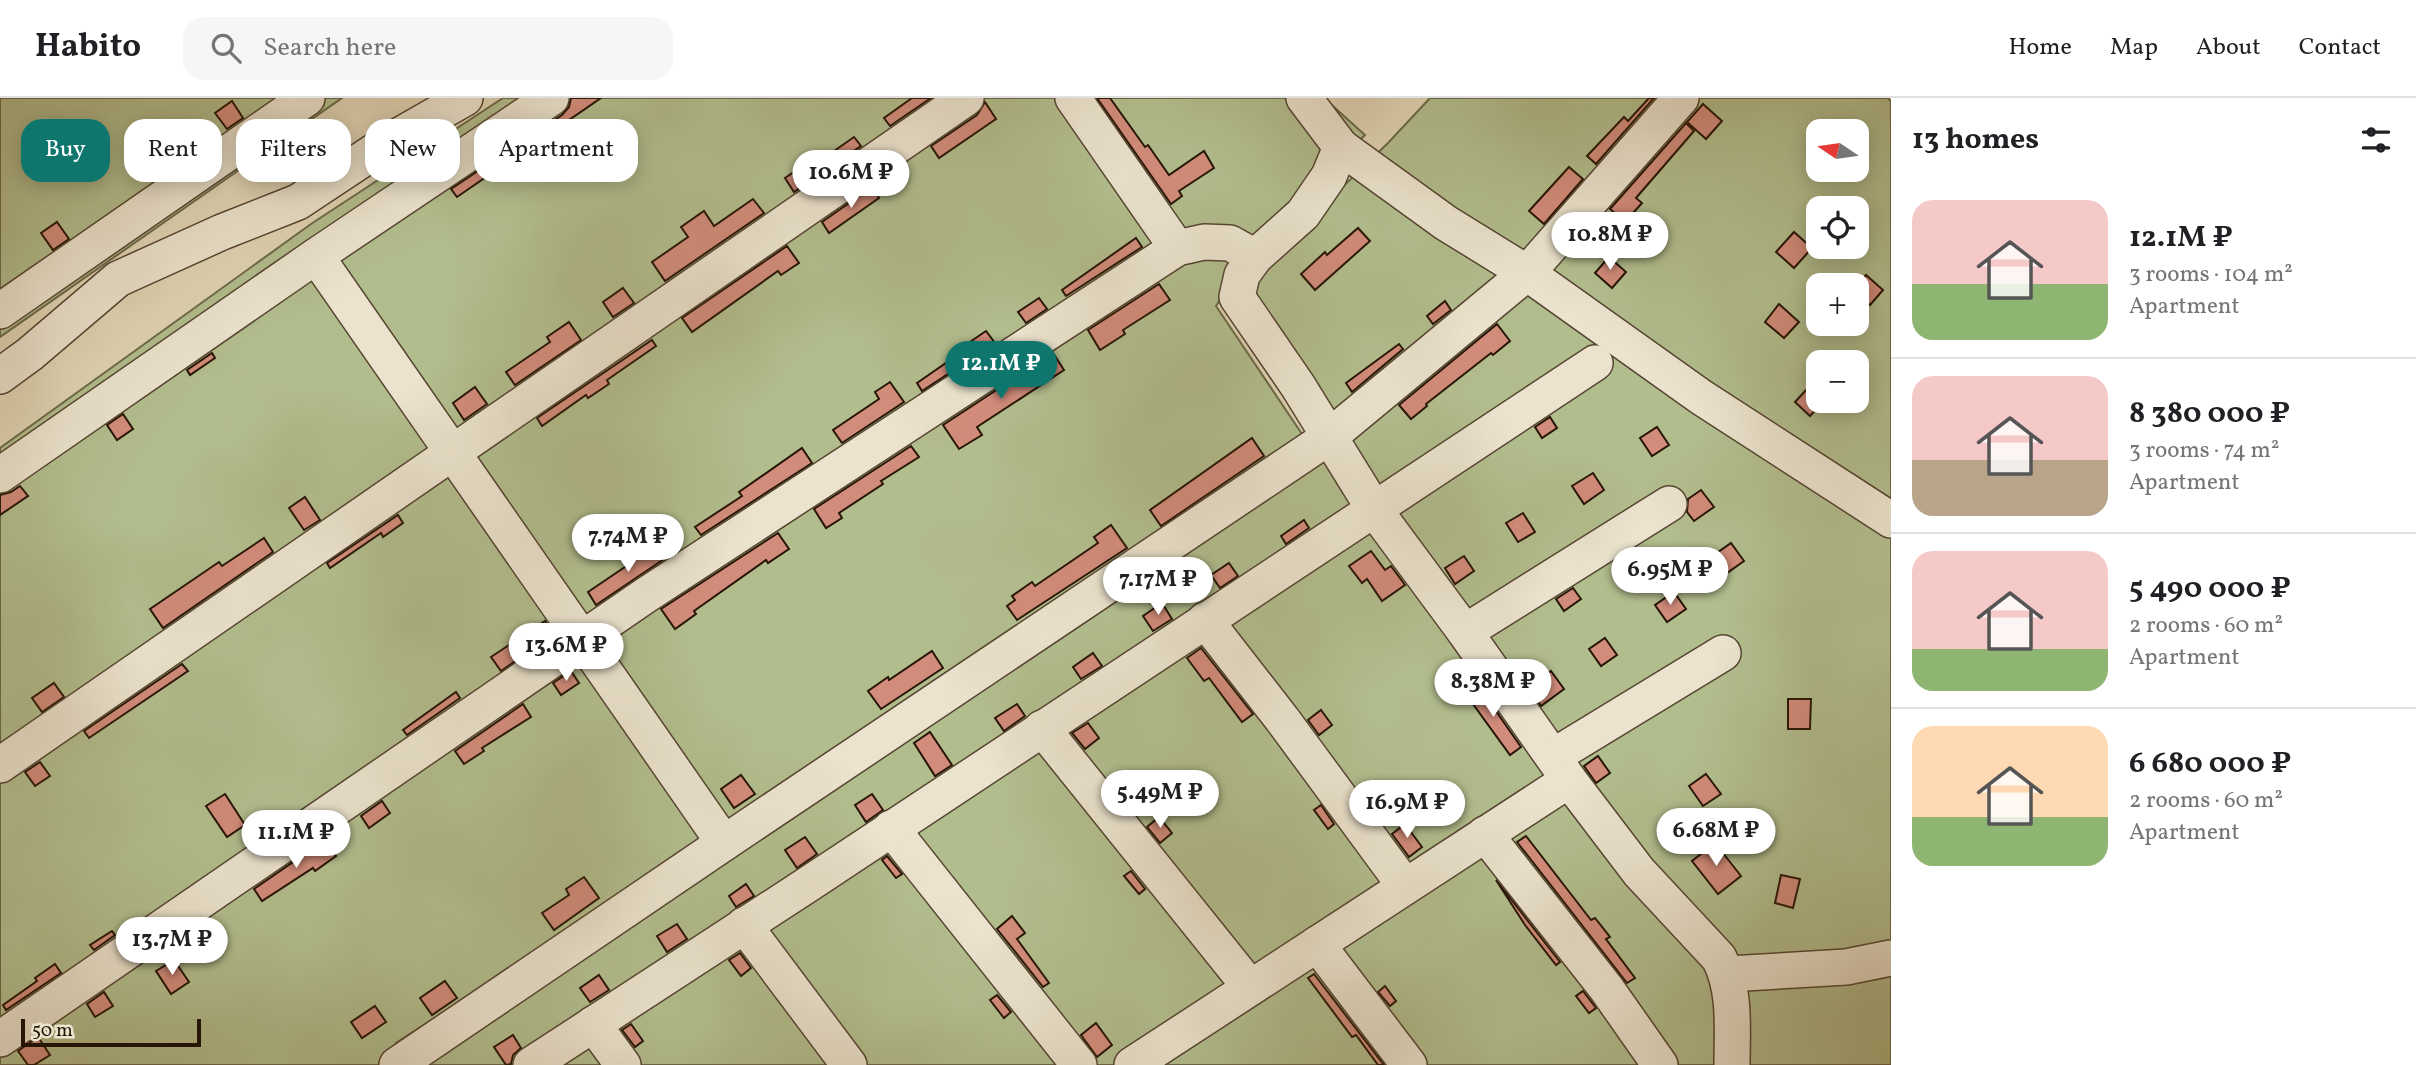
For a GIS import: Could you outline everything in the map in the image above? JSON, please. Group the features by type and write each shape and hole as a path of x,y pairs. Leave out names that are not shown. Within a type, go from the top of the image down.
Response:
{"street":[{"path":"0,311 307,98"},
{"path":"0,376 118,279 222,232 298,202 390,141 465,98"},
{"path":"0,475 316,256 551,98"},
{"path":"0,765 966,98"},
{"path":"1073,98 1177,248"},
{"path":"1304,98 1341,147 1446,223 1527,273 1701,397 1891,520"},
{"path":"397,1065 1329,437 1527,273 1681,98"},
{"path":"1341,147 1329,176 1303,215 1255,257 1242,275 1237,297 1374,509 1561,768 1640,872 1719,958 1728,974 1731,992 1732,1065"},
{"path":"0,1039 646,595 1177,248 1204,242 1230,243 1255,257"},
{"path":"316,256 724,843"},
{"path":"531,1065 1595,363"},
{"path":"1465,632 1669,504"},
{"path":"1205,620 1282,719 1405,887"},
{"path":"1145,1062 1250,987 1485,834 1561,768 1723,653"},
{"path":"1042,728 1250,987"},
{"path":"891,828 1079,1065"},
{"path":"1485,834 1606,988 1660,1065"},
{"path":"744,925 849,1065"},
{"path":"1317,944 1409,1065"},
{"path":"1728,974 1846,967 1891,958"},
{"path":"593,1024 623,1065"}],"green space":[{"path":"0,98 342,98 312,119 236,119 236,172 222,182 222,119 124,119 124,182 222,182 0,337"},
{"path":"503,98 1324,98 1365,135 1257,240 1216,306 1306,440 733,825 396,1043 385,1065 0,1065 0,448 311,224 375,182 460,182 460,126"},
{"path":"1430,98 1888,98 1891,102 1891,1065 421,1065 1086,615 1349,445 1253,293 1271,256 1388,143"}],"building":[{"path":"571,98 601,98 570,119 556,119 569,107"},
{"path":"912,98 931,98 890,126 884,118"},
{"path":"1097,98 1110,98 1169,175 1204,151 1214,168 1179,191 1182,196 1171,204"},
{"path":"1649,98 1654,98 1596,164 1587,156 1624,117 1628,121"},
{"path":"232,101 243,118 236,119 236,123 227,129 215,113"},
{"path":"985,102 996,119 939,158 931,146 977,115"},
{"path":"1703,104 1722,121 1706,139 1687,122"},
{"path":"1686,123 1694,131 1636,198 1642,203 1625,222 1610,209"},
{"path":"854,137 861,146 794,192 785,178 810,161 814,165"},
{"path":"1569,167 1583,179 1544,224 1529,211"},
{"path":"474,174 474,182 479,182 457,197 451,189"},
{"path":"872,187 879,198 829,233 822,222"},
{"path":"753,199 764,213 665,281 652,262 688,237 681,227 704,211 714,226"},
{"path":"57,222 69,239 53,250 41,233"},
{"path":"1358,228 1370,241 1315,290 1301,274"},
{"path":"1794,232 1806,243 1806,255 1794,268 1776,252"},
{"path":"1136,238 1142,247 1066,296 1062,290"},
{"path":"787,246 799,263 781,275 778,271 692,332 682,318"},
{"path":"1609,257 1626,272 1612,288 1595,273"},
{"path":"1869,278 1883,290 1869,304"},
{"path":"1159,284 1170,300 1123,330 1125,334 1100,350 1088,330"},
{"path":"623,288 634,303 613,317 603,302"},
{"path":"1039,298 1047,309 1026,323 1018,312"},
{"path":"1445,301 1451,310 1433,324 1427,316"},
{"path":"1779,304 1799,322 1784,338 1765,322"},
{"path":"569,322 581,340 515,385 506,372 550,342 547,337"},
{"path":"1497,324 1510,341 1426,404 1427,406 1411,419 1399,405"},
{"path":"986,331 995,343 922,391 917,383 969,347 967,344"},
{"path":"652,340 656,346 607,380 609,384 588,398 586,395 542,426 537,418"},
{"path":"1399,344 1403,349 1352,392 1346,383"},
{"path":"212,353 215,358 190,375 187,370"},
{"path":"1053,353 1064,370 977,427 982,435 959,449 943,425"},
{"path":"890,382 904,402 842,443 833,430 879,399 875,392"},
{"path":"475,387 487,404 464,420 453,403"},
{"path":"1806,390 1806,412 1795,402"},
{"path":"123,414 133,429 117,440 107,425"},
{"path":"1550,417 1557,428 1542,438 1535,427"},
{"path":"1657,427 1669,445 1652,456 1640,438"},
{"path":"1252,438 1264,456 1161,526 1150,510"},
{"path":"911,446 919,457 881,481 883,484 839,513 842,518 826,528 814,509"},
{"path":"802,448 812,463 701,535 695,527 742,496 739,492"},
{"path":"1593,473 1604,490 1584,504 1572,486"},
{"path":"20,486 28,496 0,515 0,495"},
{"path":"1701,490 1714,507 1694,521 1687,512 1688,499"},
{"path":"305,497 320,520 304,530 289,508"},
{"path":"1523,513 1535,532 1518,542 1506,523"},
{"path":"398,515 403,523 383,537 381,533 330,568 327,563"},
{"path":"1304,520 1309,528 1286,544 1281,536"},
{"path":"1111,525 1127,548 1017,620 1007,606 1015,600 1012,596 1032,582 1035,586 1098,543 1094,537"},
{"path":"778,533 789,549 768,563 766,560 694,611 696,614 675,629 661,609"},
{"path":"264,538 273,552 163,628 150,609 219,562 222,566"},
{"path":"1731,543 1744,561 1727,573 1714,555"},
{"path":"659,544 667,557 596,605 588,592"},
{"path":"1371,551 1385,570 1391,566 1405,585 1382,601 1367,579 1362,583 1349,566"},
{"path":"1464,556 1474,571 1455,584 1445,568"},
{"path":"1229,563 1238,576 1220,588 1211,575"},
{"path":"1573,588 1581,599 1564,611 1556,599"},
{"path":"1674,592 1686,609 1667,622 1655,605"},
{"path":"1162,603 1172,619 1153,631 1143,616"},
{"path":"545,621 554,634 501,671 491,657"},
{"path":"1605,638 1617,655 1601,666 1589,649"},
{"path":"1201,648 1253,714 1242,722 1209,678 1204,681 1187,658"},
{"path":"932,651 943,668 881,709 868,691"},
{"path":"1093,653 1102,666 1081,679 1073,667"},
{"path":"182,664 188,671 89,738 84,731"},
{"path":"571,671 579,683 561,695 553,683"},
{"path":"1551,671 1564,689 1541,706 1529,688"},
{"path":"54,683 64,697 42,712 32,698"},
{"path":"1477,684 1521,747 1510,755 1465,693"},
{"path":"456,692 460,698 407,735 403,730"},
{"path":"1788,699 1811,699 1810,729 1788,729"},
{"path":"523,704 531,717 482,748 484,751 464,764 455,751"},
{"path":"1017,704 1025,716 1004,731 995,718"},
{"path":"1321,710 1332,725 1319,735 1308,720"},
{"path":"1088,723 1099,738 1085,749 1072,733"},
{"path":"930,732 952,765 935,776 914,743"},
{"path":"1598,756 1610,773 1596,783 1584,766"},
{"path":"40,762 50,776 35,786 25,772"},
{"path":"1706,774 1721,794 1703,806 1689,786"},
{"path":"741,775 755,794 734,808 721,789"},
{"path":"225,794 245,825 227,837 206,806"},
{"path":"872,794 883,810 866,822 855,805"},
{"path":"382,801 390,813 369,828 361,816"},
{"path":"1321,805 1334,824 1328,829 1314,810"},
{"path":"1159,817 1172,833 1160,843 1147,827"},
{"path":"1405,824 1422,847 1409,857 1392,834"},
{"path":"1526,836 1591,920 1595,918 1610,937 1606,939 1635,978 1627,983 1517,842"},
{"path":"805,837 817,854 797,868 785,850"},
{"path":"325,840 336,856 262,901 254,889"},
{"path":"1715,843 1741,876 1718,894 1692,861"},
{"path":"887,856 902,874 896,878 882,860"},
{"path":"1131,871 1145,889 1139,894 1124,876"},
{"path":"1781,875 1800,879 1793,908 1775,903"},
{"path":"584,877 599,898 554,930 542,913 569,895 566,889"},
{"path":"1496,880 1560,962 1556,965 1525,925"},
{"path":"746,884 754,896 736,907 729,896"},
{"path":"1012,916 1025,933 1017,939 1049,983 1043,987 997,929"},
{"path":"677,924 687,939 667,952 657,936"},
{"path":"112,931 115,935 94,950 90,945"},
{"path":"740,953 751,968 741,976 729,960"},
{"path":"174,960 189,982 171,994 156,971"},
{"path":"55,964 61,973 6,1010 3,1005 37,981 35,978"},
{"path":"1314,974 1384,1065 1378,1065 1356,1035 1352,1037 1308,978"},
{"path":"599,975 609,990 590,1002 580,988"},
{"path":"445,981 457,998 432,1015 420,998"},
{"path":"1385,986 1396,1001 1390,1006 1378,992"},
{"path":"1583,991 1596,1008 1589,1013 1576,996"},
{"path":"104,992 113,1006 95,1017 87,1004"},
{"path":"997,995 1011,1012 1004,1018 990,1000"},
{"path":"375,1006 386,1022 362,1038 351,1022"},
{"path":"1096,1023 1112,1045 1097,1057 1081,1035"},
{"path":"631,1024 643,1041 635,1047 622,1030"},
{"path":"513,1035 521,1048 513,1055 511,1064 506,1065 494,1047"},
{"path":"38,1037 50,1055 34,1065 28,1065 18,1051"}]}
